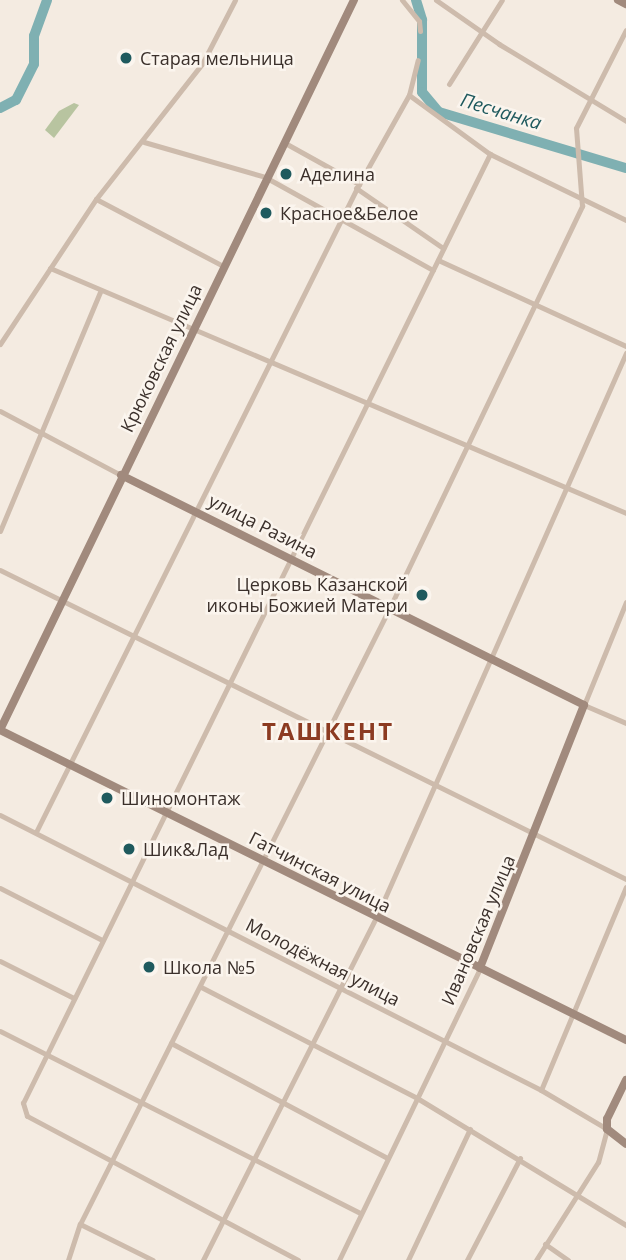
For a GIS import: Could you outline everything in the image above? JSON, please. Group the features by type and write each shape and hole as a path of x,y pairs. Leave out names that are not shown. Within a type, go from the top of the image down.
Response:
{"street":[{"path":"0,344 96,199 144,142 202,64 235,0"},
{"name":"Крюковская улица","path":"0,730 265,177 354,0"},
{"path":"402,0 419,20 420,31"},
{"path":"436,0 589,100 626,121"},
{"path":"449,84 502,0"},
{"path":"618,0 626,4"},
{"path":"68,1260 80,1224 230,932 263,860 390,607 584,197 576,128 626,30"},
{"path":"36,832 134,634 199,511 340,220 409,95 418,60"},
{"path":"409,95 490,155 584,197 626,220"},
{"path":"144,142 265,177 433,271"},
{"path":"283,142 358,186 443,248"},
{"path":"298,1260 110,1163 27,1116 22,1109 102,940 371,403 443,248 490,155"},
{"path":"96,199 223,266"},
{"path":"438,260 626,346"},
{"path":"50,268 626,513"},
{"path":"0,531 44,434 101,290"},
{"path":"203,1260 252,1157 376,918 564,486 626,353"},
{"name":"улица Разина","path":"0,411 121,475 199,511 489,659 626,723"},
{"path":"0,570 626,878"},
{"name":"Ивановская улица","path":"339,1260 480,968 536,834 626,602"},
{"name":"Гатчинская улица","path":"0,730 626,1040"},
{"name":"Молодёжная улица","path":"0,815 541,1090 607,1129 626,1144"},
{"path":"541,1090 626,887"},
{"path":"0,888 102,940"},
{"path":"0,961 74,998"},
{"path":"201,987 417,1098 577,1192 626,1225"},
{"path":"0,1031 360,1213"},
{"path":"171,1043 387,1158"},
{"path":"536,1260 598,1162 607,1119 626,1080"},
{"path":"408,1260 470,1129"},
{"path":"467,1260 520,1158"},
{"path":"80,1224 153,1260"},
{"path":"545,1244 568,1260"}],"green space":[{"path":"74,103 79,105 54,138 45,130 59,111"}],"waterway":[{"name":"Песчанка","path":"0,108 16,100 34,64 34,36 47,0"},
{"name":"Песчанка","path":"416,0 422,20 422,92 439,112 626,168"}],"place":[{"name":"Старая мельница","path":"126,58"},
{"name":"Аделина","path":"286,174"},
{"name":"Красное&Белое","path":"266,213"},
{"name":"Церковь Казанской иконы Божией Матери","path":"422,595"},
{"name":"Шиномонтаж","path":"107,798"},
{"name":"Шик&Лад","path":"129,849"},
{"name":"Школа №5","path":"149,967"}],"district":[{"name":"ТАШКЕНТ","path":"328,731"}]}
